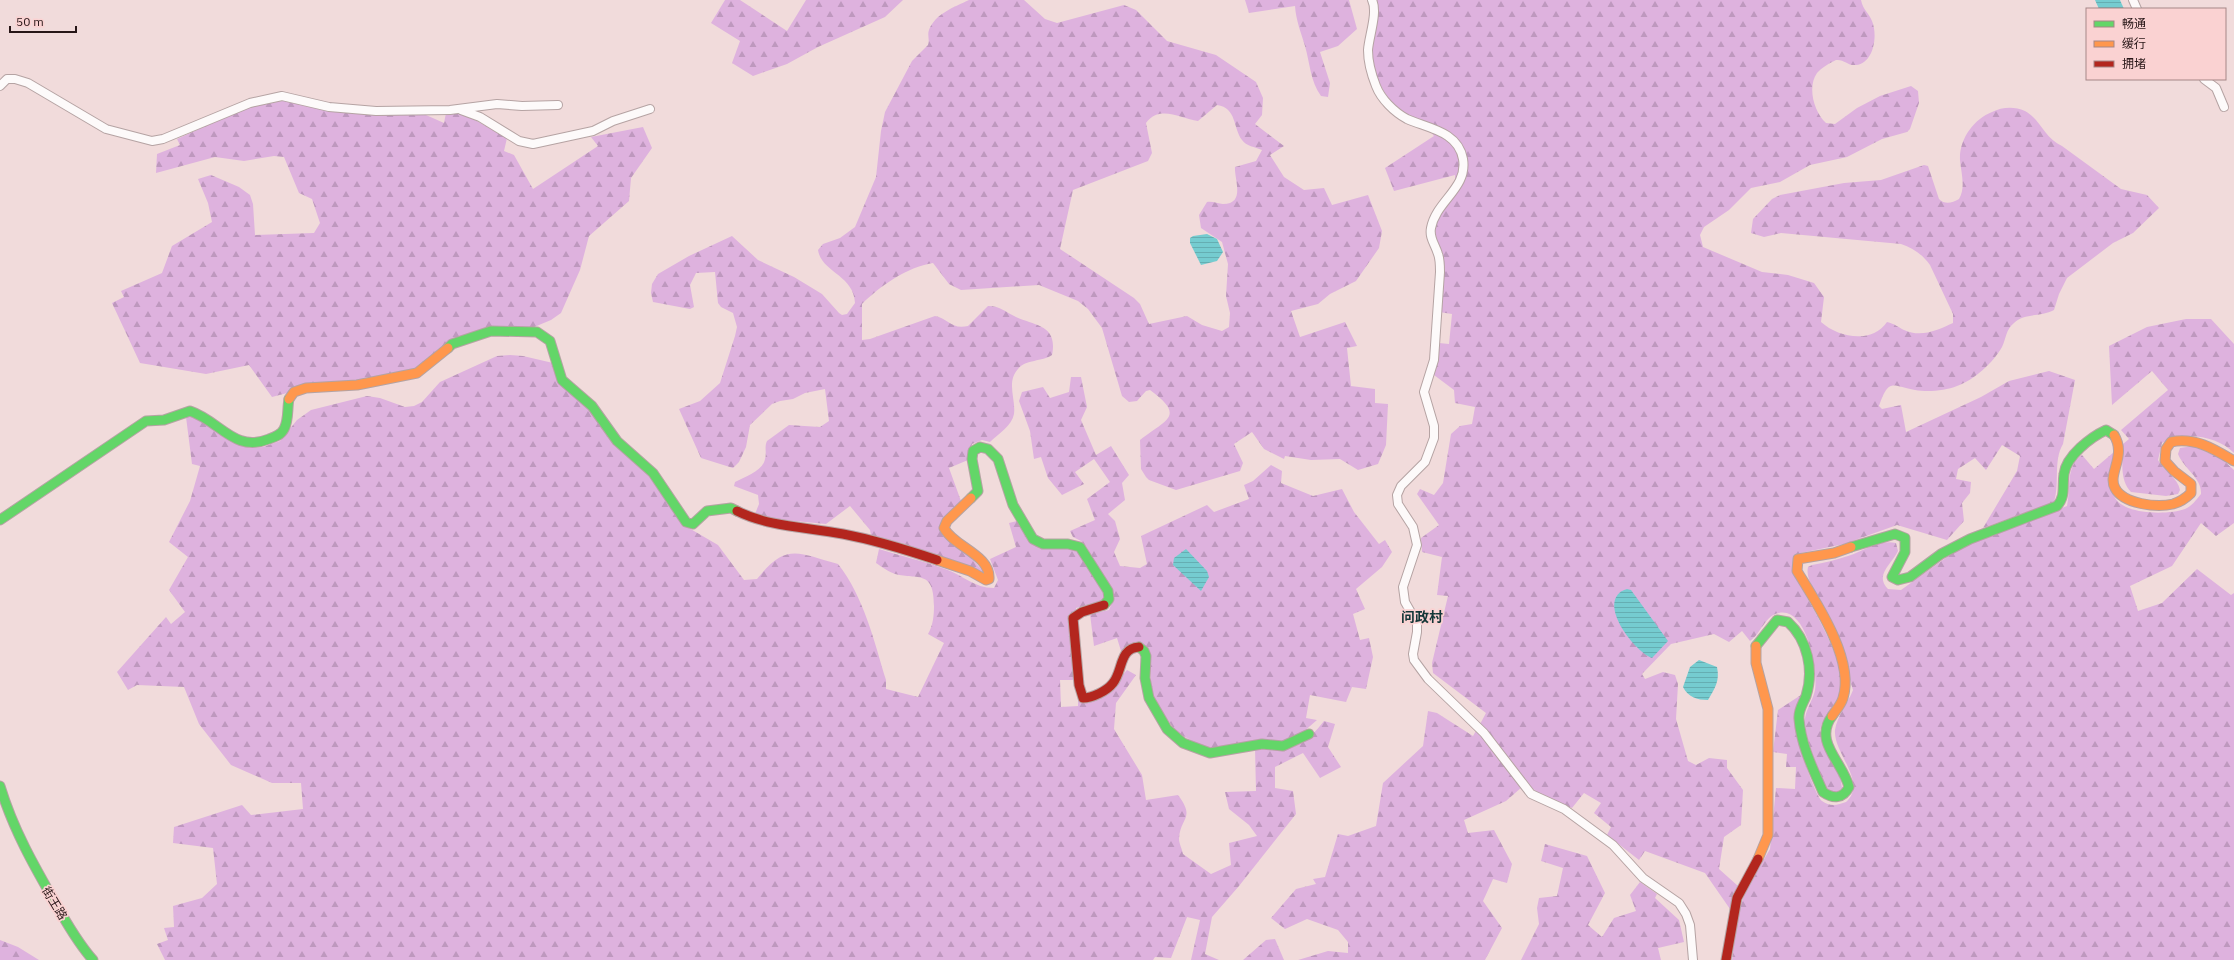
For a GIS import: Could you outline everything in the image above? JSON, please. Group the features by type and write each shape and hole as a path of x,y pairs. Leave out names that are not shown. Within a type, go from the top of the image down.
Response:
{"street":[{"path":"1372,0 1375,10 1368,52 1380,95 1405,118 1427,125 1449,136 1458,146 1463,159 1462,178 1438,210 1432,222 1430,234 1437,252 1440,272 1434,360 1424,392 1434,426 1434,438 1425,462 1401,486 1397,495 1398,504 1413,527 1418,545 1403,587 1405,602 1417,623 1413,654 1414,660 1428,679 1484,732 1531,794 1564,809 1613,845 1643,878 1679,903 1686,914 1690,925 1693,960"},
{"path":"0,86 7,79 15,79 35,87 106,129 152,141 170,137 250,103 282,96 353,110 376,111 458,109 497,104 522,106 558,104"},
{"path":"2205,80 2216,88 2224,107"},
{"path":"458,109 480,117 519,141 533,144 593,131 613,121 650,109"},
{"path":"0,520 146,421 164,420 190,411 242,443 270,440 280,436 284,430 288,400 295,392 326,385 349,386 417,373 424,369 449,346 491,331 537,332 542,334 550,341 562,380 592,406 605,426 618,441 653,473 686,522 691,524 696,523 707,511 731,508 755,520 844,534 908,550 970,571 986,580 989,579 990,574 985,564 961,544 949,538 944,528 947,521 978,491 972,454 980,447 991,450 1000,461 1011,501 1033,538 1042,544 1070,543 1080,547 1108,591 1109,599 1104,605 1081,611 1073,618 1079,685 1083,698 1091,698 1113,683 1125,654 1130,649 1138,646 1146,656 1145,678 1149,698 1167,729 1184,743 1210,753 1262,744 1283,746 1309,734"},
{"path":"1726,960 1733,914 1738,896 1763,849 1768,835 1767,705 1756,663 1756,644 1769,627 1777,620 1783,620 1792,625 1808,652 1810,684 1798,718 1804,742 1823,792 1835,798 1842,797 1847,794 1849,788 1844,769 1828,748 1825,729 1826,722 1843,701 1845,676 1826,623 1798,571 1796,565 1798,559 1834,553 1884,536 1898,534 1905,538 1906,549 1892,577 1898,580 1910,576 1955,546 2057,506 2062,497 2063,473 2068,462 2097,435 2106,430 2112,432 2116,438 2118,463 2113,483 2116,492 2124,498 2164,506 2183,500 2191,493 2191,484 2171,469 2167,463 2165,454 2171,442 2188,440 2213,449 2234,461"},
{"name":"街王路","path":"0,786 21,844 76,937 93,960"}],"green space":[{"path":"725,0 740,0 787,31 806,0 903,0 885,17 818,47 787,64 753,76 732,63 740,41 711,23"},
{"path":"969,0 1024,0 1045,19 1057,23 1124,5 1136,10 1167,41 1216,55 1256,82 1263,98 1262,115 1255,124 1284,146 1270,155 1284,177 1304,190 1324,188 1332,205 1368,195 1382,231 1379,248 1356,281 1330,294 1318,304 1291,311 1300,337 1345,322 1357,346 1347,348 1351,386 1375,389 1375,403 1388,404 1386,445 1378,464 1358,470 1340,459 1311,460 1285,456 1284,459 1264,449 1252,432 1234,444 1243,463 1240,471 1176,490 1149,480 1141,469 1140,440 1164,423 1170,412 1168,406 1150,390 1146,391 1137,401 1129,402 1122,396 1102,328 1088,309 1078,301 1039,285 961,290 949,284 933,263 923,265 894,278 862,304 862,340 870,339 935,316 954,325 962,327 968,326 988,306 1000,308 1016,317 1044,328 1049,332 1052,338 1052,355 1021,366 1014,374 1012,385 1014,414 1008,426 990,442 982,440 972,444 968,460 949,468 961,501 944,519 968,555 983,571 984,575 902,543 871,535 870,530 850,506 826,524 764,518 755,514 759,504 758,495 734,486 735,482 761,467 766,457 767,441 789,425 820,427 829,421 825,389 805,393 793,399 772,404 750,425 746,447 739,462 733,468 701,458 679,409 700,401 720,383 737,327 733,313 721,307 718,303 715,272 696,273 690,285 694,307 690,309 653,302 651,293 652,284 658,274 689,256 732,236 758,260 794,277 822,294 839,313 842,315 847,314 855,303 853,294 844,280 825,264 820,257 818,250 823,244 840,238 855,227 876,177 881,131 885,112 912,61 928,45 928,32 932,24 940,15","holes":["1217,105 1228,110 1234,119 1242,140 1248,145 1262,150 1256,161 1235,167 1237,195 1234,200 1230,203 1223,204 1207,202 1199,215 1201,228 1222,242 1228,264 1226,296 1230,313 1229,327 1222,331 1202,325 1187,316 1149,324 1140,304 1134,298 1060,249 1073,190 1148,161 1152,153 1146,123 1152,117 1164,113 1198,121"]},
{"path":"1245,0 1349,0 1357,29 1338,46 1320,52 1330,83 1328,97 1321,96 1317,90 1311,72 1295,6 1249,13"},
{"path":"1375,0 1861,0 1871,18 1874,27 1875,34 1871,54 1862,63 1856,65 1848,64 1841,60 1836,60 1819,71 1812,85 1815,106 1818,113 1826,123 1835,124 1857,108 1880,96 1911,86 1918,91 1919,103 1910,129 1907,132 1882,139 1847,157 1810,165 1780,182 1751,188 1729,210 1704,227 1700,235 1703,247 1762,272 1788,275 1814,283 1824,297 1821,322 1837,332 1846,335 1864,336 1873,334 1881,329 1887,322 1910,332 1929,332 1953,323 1953,314 1930,265 1920,255 1901,244 1781,233 1764,237 1751,233 1753,219 1772,199 1780,195 1844,183 1881,180 1924,165 1928,166 1939,199 1946,203 1954,202 1959,199 1962,190 1960,152 1965,137 1974,125 1985,115 1996,110 2012,108 2025,111 2035,119 2051,139 2121,189 2147,195 2159,208 2133,233 2113,243 2067,278 2059,294 2054,310 2044,314 2028,316 2011,325 2006,334 2002,347 1994,359 1970,380 1952,388 1930,391 1920,391 1892,386 1889,387 1882,397 1879,406 1882,409 1901,405 1906,432 1981,397 2009,381 2049,371 2075,380 2063,444 2058,458 2057,487 2054,502 1983,528 2017,471 2020,456 2002,445 1986,470 1975,458 1958,469 1956,479 1971,482 1970,493 1962,503 1964,521 1947,540 1897,525 1844,544 1801,553 1796,578 1826,633 1839,665 1842,679 1839,695 1824,720 1820,730 1840,775 1842,788 1836,793 1828,791 1814,758 1806,733 1805,716 1815,690 1815,669 1809,642 1797,620 1789,614 1774,614 1750,641 1742,631 1729,642 1714,634 1671,644 1642,674 1645,679 1663,672 1675,675 1678,684 1676,719 1688,761 1696,765 1709,758 1727,760 1727,768 1743,790 1741,825 1724,837 1719,869 1738,886 1730,909 1705,873 1645,851 1639,860 1607,835 1611,827 1594,813 1601,803 1584,793 1572,808 1543,797 1526,783 1479,726 1486,713 1433,673 1432,663 1448,596 1437,595 1442,557 1422,552 1421,538 1439,525 1417,494 1420,489 1434,495 1443,483 1451,434 1460,426 1472,424 1475,407 1455,403 1454,390 1434,375 1439,343 1449,344 1452,314 1439,312 1437,262 1428,241 1428,224 1455,184 1455,175 1394,191 1385,168 1434,136 1425,127 1408,122 1397,111 1386,95 1378,79 1372,52 1373,33 1377,13"},
{"path":"288,100 426,115 444,123 446,113 461,112 507,138 504,151 514,155 533,189 598,146 591,137 643,127 652,148 631,178 629,201 589,236 580,270 561,313 551,320 527,330 450,341 437,350 418,368 351,383 325,383 272,397 249,365 206,374 140,363 112,303 124,297 121,291 162,273 172,246 212,222 208,203 198,179 211,175 239,187 250,195 253,204 255,235 314,233 320,223 312,199 299,193 284,157 274,156 244,161 215,157 156,173 157,154 180,145 177,139 248,107"},
{"path":"2186,319 2211,319 2234,344 2234,453 2219,442 2200,437 2190,436 2170,439 2162,443 2158,460 2177,482 2180,490 2178,494 2166,496 2131,492 2127,487 2122,470 2123,444 2129,439 2121,430 2168,390 2152,371 2112,405 2109,346 2147,327"},
{"path":"497,356 523,356 553,363 588,407 641,464 682,524 718,545 744,580 757,579 767,567 785,555 802,554 838,564 855,591 867,620 886,680 886,689 918,697 944,643 928,634 933,620 934,606 933,594 928,581 923,578 903,576 888,571 876,563 879,549 937,566 980,586 994,588 998,580 990,559 1016,547 1009,523 1017,521 1040,549 1060,547 1071,549 1079,553 1105,596 1103,601 1076,608 1074,680 1060,680 1061,707 1078,706 1078,699 1111,688 1127,670 1136,675 1116,703 1114,729 1142,775 1146,800 1178,795 1186,809 1186,818 1180,832 1179,839 1183,854 1211,874 1231,865 1229,843 1257,836 1249,825 1229,809 1225,792 1256,791 1255,748 1277,749 1294,746 1308,738 1324,721 1335,724 1328,747 1341,767 1320,778 1303,753 1275,767 1275,788 1293,791 1296,814 1239,886 1212,917 1205,954 1219,960 1191,960 1200,920 1187,917 1171,958 1155,957 1153,960 165,960 157,944 168,940 164,928 174,927 173,906 202,898 217,884 213,848 173,843 174,827 242,805 251,815 303,809 301,783 272,783 231,765 199,724 184,687 137,685 128,690 117,672 166,617 171,624 185,612 169,590 188,557 169,542 190,501 200,466 192,464 186,417 195,417 250,448 263,447 280,441 297,420 311,410 367,396 380,398 405,407 414,406 422,402 440,382"},
{"path":"1071,377 1081,377 1087,407 1081,420 1096,455 1111,446 1129,475 1122,483 1125,500 1108,514 1115,521 1120,539 1114,552 1120,566 1140,568 1147,564 1141,536 1207,505 1214,512 1249,499 1244,485 1253,481 1271,465 1282,471 1281,483 1313,496 1342,489 1354,512 1379,544 1385,540 1392,552 1382,567 1356,589 1365,609 1353,614 1360,640 1369,638 1373,657 1366,689 1352,687 1346,702 1310,695 1306,718 1317,720 1294,740 1209,750 1176,732 1157,704 1151,691 1150,652 1121,651 1117,638 1094,646 1090,614 1109,610 1113,600 1111,591 1086,546 1081,541 1073,537 1070,531 1095,520 1087,499 1110,482 1094,459 1075,472 1084,484 1062,495 1048,478 1041,457 1034,459 1030,431 1019,401 1022,392 1043,387 1050,398 1069,392"},
{"path":"2193,446 2222,459 2234,470 2234,523 2216,536 2201,523 2172,566 2130,586 2138,611 2162,603 2197,569 2231,595 2234,593 2234,960 1732,960 1737,918 1745,892 1770,849 1776,788 1795,789 1796,767 1786,767 1787,754 1773,752 1778,710 1804,693 1798,737 1804,760 1815,790 1822,801 1831,805 1846,802 1852,794 1852,776 1839,748 1835,730 1838,720 1853,690 1827,613 1808,577 1808,567 1848,556 1878,544 1890,542 1896,543 1898,551 1883,574 1883,579 1884,584 1888,589 1901,590 1954,552 1971,543 2067,506 2071,472 2073,466 2082,455 2094,469 2114,452 2112,488 2115,498 2120,504 2137,511 2158,513 2185,509 2192,505 2201,494 2199,483 2178,454 2180,448"},
{"path":"1428,711 1437,713 1473,736 1477,729 1522,787 1506,801 1464,820 1468,833 1494,830 1512,864 1507,883 1493,879 1483,901 1502,928 1485,960 1298,960 1328,951 1348,953 1348,942 1338,930 1307,919 1285,929 1271,918 1296,889 1316,884 1313,879 1325,877 1338,834 1348,836 1376,826 1383,783 1423,746"},
{"path":"1545,844 1587,856 1605,893 1588,925 1602,937 1614,918 1636,911 1630,895 1640,882 1657,894 1655,898 1679,920 1684,942 1658,948 1661,960 1521,960 1539,924 1537,908 1539,898 1557,896 1563,868 1541,861"},
{"path":"1275,939 1284,960 1243,960 1266,940"},
{"path":"0,940 18,947 39,960 0,960"}],"water":[{"path":"2095,0 2120,0 2124,8 2099,8"},
{"path":"1207,234 1217,239 1223,252 1217,261 1201,265 1190,243 1190,238 1193,236"},
{"path":"1186,549 1207,571 1209,577 1201,591 1173,565 1174,558"},
{"path":"1627,589 1631,590 1668,641 1652,658 1635,646 1620,625 1615,613 1614,603 1618,595"},
{"path":"1699,660 1717,667 1718,676 1715,688 1708,700 1693,697 1687,693 1683,687 1690,667"}],"traffic: fast":[{"path":"448,348 452,344 491,331 537,332 550,341 562,380 592,406 617,441 653,473 686,522 693,524 707,511 731,508 737,511"},
{"path":"0,520 146,421 164,420 190,411 201,416 237,439 246,442 257,442 276,437 283,431 287,422 289,399"},
{"path":"1851,547 1895,534 1905,538 1905,552 1892,577 1898,580 1910,577 1941,554 1970,539 2057,506 2063,495 2063,478 2066,467 2074,454 2093,437 2106,430 2114,435"},
{"path":"971,498 978,491 972,459 973,451 980,447 988,449 998,459 1013,505 1033,539 1043,544 1068,544 1080,547 1108,591 1109,599 1104,605"},
{"path":"1756,646 1777,620 1788,622 1795,629 1805,647 1808,656 1809,676 1806,696 1800,710 1800,729 1808,757 1823,792 1830,796 1838,797 1844,794 1849,787 1846,778 1827,743 1827,725 1832,716"},
{"path":"1139,647 1144,651 1146,656 1145,678 1149,698 1167,729 1183,743 1210,753 1262,744 1283,746 1309,734"},
{"path":"0,786 11,817 32,861 69,926 82,947 93,960"}],"traffic: slow":[{"path":"289,399 294,392 306,388 357,385 417,373 448,348"},
{"path":"2114,435 2119,450 2113,483 2115,488 2125,498 2141,504 2173,504 2183,500 2191,493 2191,484 2174,471 2165,461 2166,449 2171,442 2188,441 2204,445 2234,461"},
{"path":"937,560 970,571 986,580 989,579 988,571 978,557 956,541 944,528 947,521 971,498"},
{"path":"1832,716 1843,698 1845,683 1844,666 1832,632 1797,571 1798,559 1834,553 1851,547"},
{"path":"1756,646 1756,663 1768,709 1768,835 1758,859"}],"traffic: jam":[{"path":"737,511 762,520 788,526 867,539 937,560"},
{"path":"1104,605 1082,612 1073,618 1079,685 1083,698 1091,697 1107,689 1116,678 1122,661 1128,651 1139,647"},
{"path":"1726,960 1737,898 1758,859"}],"district":[{"name":"问政村","path":"1422,617"}]}
